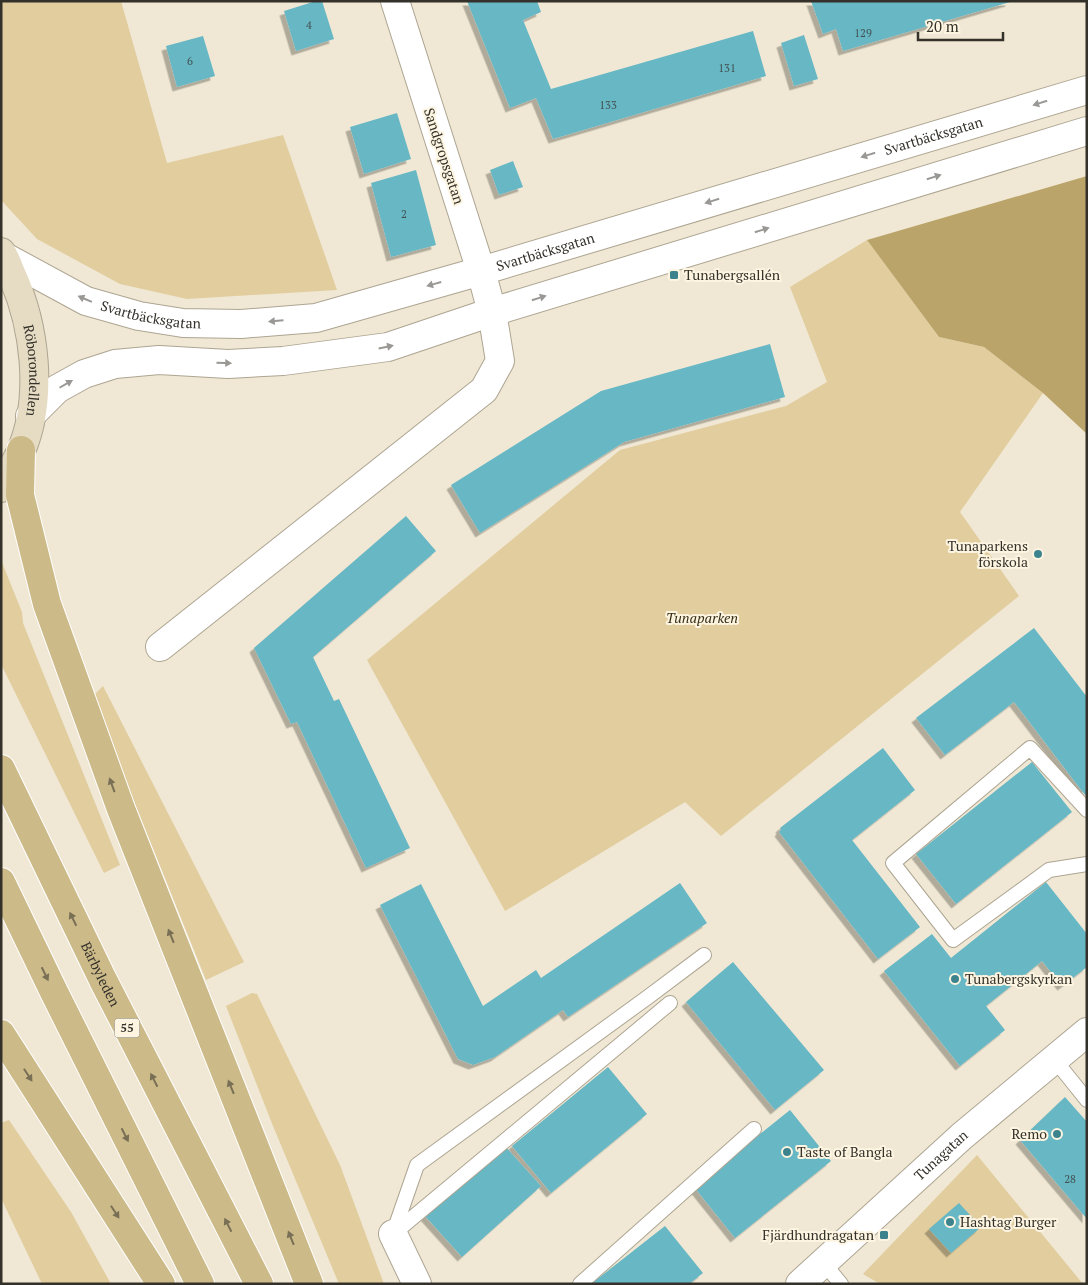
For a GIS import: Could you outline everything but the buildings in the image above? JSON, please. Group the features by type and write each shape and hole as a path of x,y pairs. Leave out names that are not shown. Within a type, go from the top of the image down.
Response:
{"main road":[{"name":"Röborondellen","path":"1,488 21,450 30,416 35,375 31,334 21,293 2,254"},
{"path":"21,450 20,495 47,604 121,808 309,1284"},
{"name":"Bärbyleden","path":"1,769 103,980 259,1284"},
{"path":"1,882 200,1284"},
{"path":"1,1034 161,1284"}],"street":[{"name":"Sandgropsgatan","path":"395,1 481,271 492,312"},
{"name":"Svartbäcksgatan","path":"2,254 45,280 86,301 140,316 183,324 241,324 316,318 481,271 1087,90"},
{"path":"30,416 57,389 84,374 115,364 159,360 228,364 264,362 388,347 492,312 1087,131"},
{"path":"160,647 484,390 500,361 492,312"},
{"name":"Tunagatan","path":"800,1284 962,1136 1087,1032"},
{"path":"393,1234 417,1284"}],"lane":[{"path":"1087,810 1030,748 893,863 953,940 1049,870 1087,864"},
{"path":"393,1234 417,1165 648,998 704,955"},
{"path":"393,1234 670,1003"},
{"path":"1054,1059 1087,1100"},
{"path":"580,1284 754,1129"},
{"path":"823,1262 841,1284"}],"green space":[{"path":"1,1 121,1 167,163 283,135 337,290 187,299 120,284 37,239 1,200"},
{"name":"Tunaparken","path":"867,240 939,337 984,347 1043,393 960,512 1019,596 721,836 685,802 505,911 367,660 620,450 786,406 827,382 790,287"},
{"path":"1,560 22,612 23,623 120,865 104,873 1,664"},
{"path":"103,686 244,962 206,980 92,697"},
{"path":"252,993 257,994 340,1165 384,1284 339,1284 273,1126 226,1006"},
{"path":"9,1120 71,1212 111,1284 42,1284 1,1198 1,1123"},
{"path":"977,1155 1083,1284 880,1284 863,1274"}],"shaded area":[{"path":"1087,176 1087,434 1043,393 984,347 939,337 867,240"}],"place":[{"name":"Tunabergsallén","path":"674,275"},
{"name":"Tunaparkens förskola","path":"1038,554"},
{"name":"Tunabergskyrkan","path":"955,979"},
{"name":"Remo","path":"1057,1134"},
{"name":"Taste of Bangla","path":"787,1152"},
{"name":"Hashtag Burger","path":"950,1222"},
{"name":"Fjärdhundragatan","path":"884,1235"}]}
